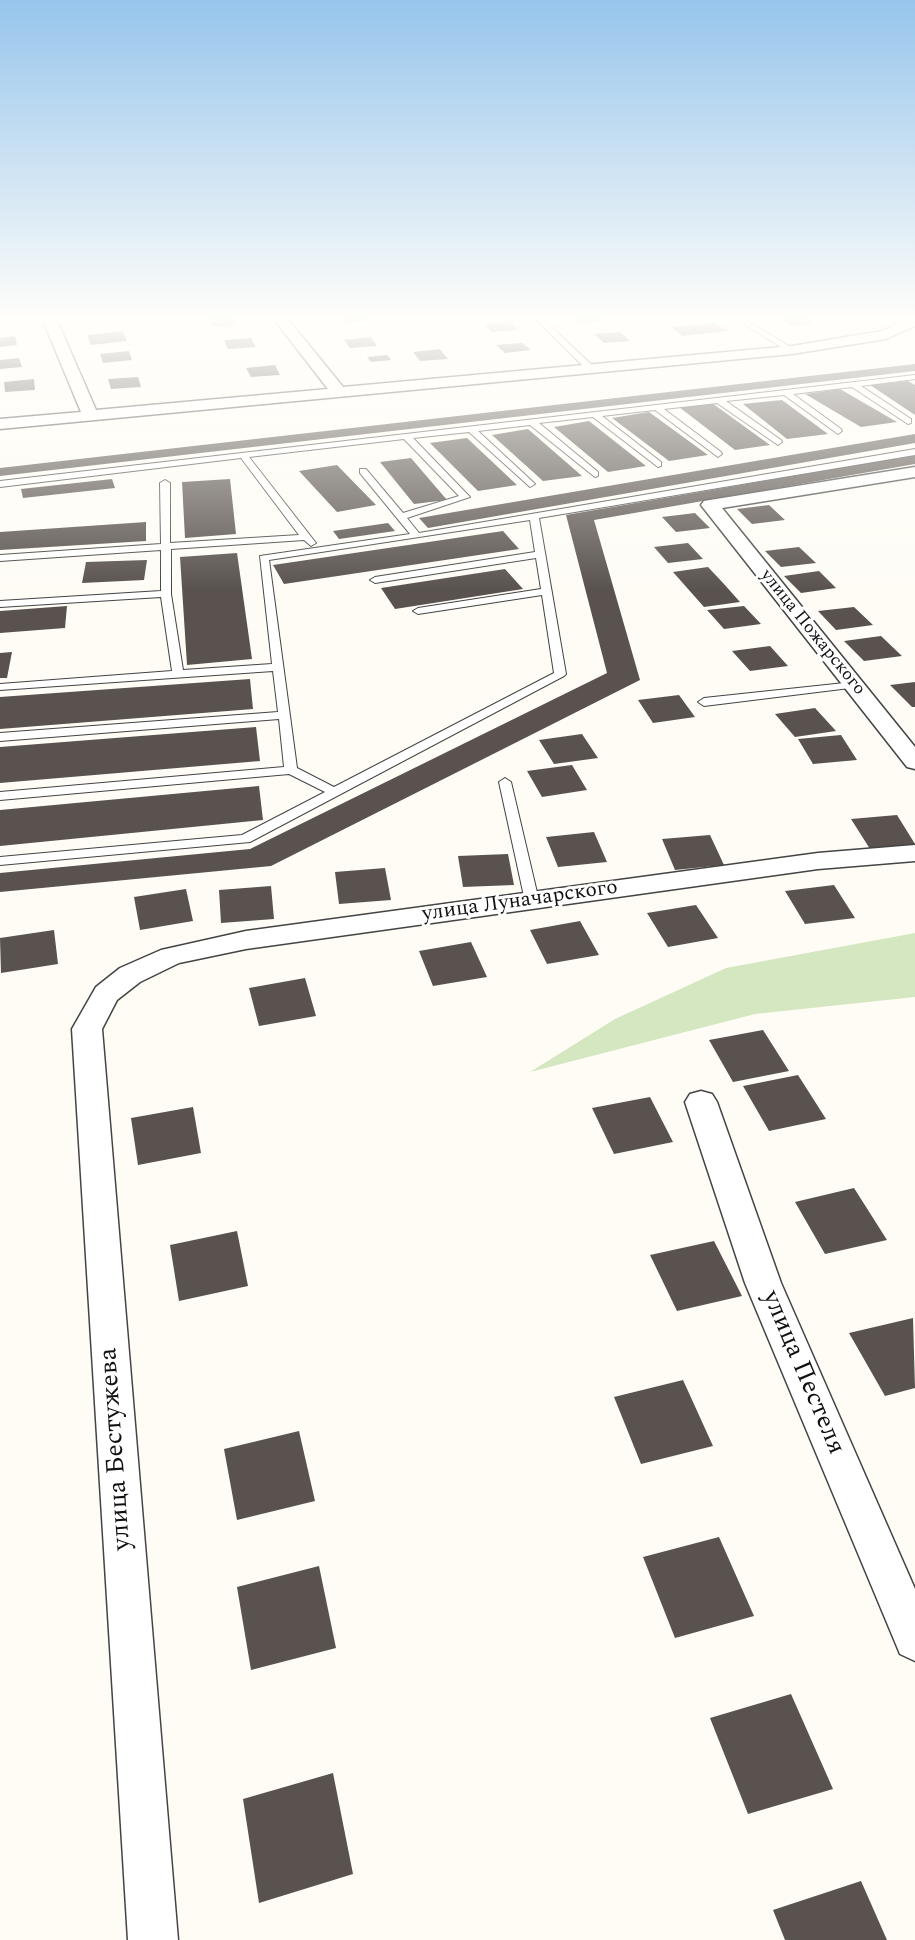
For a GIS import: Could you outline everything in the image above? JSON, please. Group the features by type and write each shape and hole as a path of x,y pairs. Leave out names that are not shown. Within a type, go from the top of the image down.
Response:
{"street":[{"path":"87,409 90,415"},
{"path":"0,424 160,409"},
{"name":"улица Пожарского","path":"915,472 710,505 915,762"},
{"name":"улица Луначарского","path":"130,975 171,956 246,940 818,861 915,854"},
{"name":"улица Бестужева","path":"130,975 106,994 87,1029 153,1940"},
{"name":"улица Пестеля","path":"701,1102 763,1283 915,1639"}],"lane":[{"path":"0,484 643,409"},
{"path":"659,409 718,454"},
{"path":"731,409 778,442"},
{"path":"807,409 838,431"},
{"path":"889,409 908,421"},
{"path":"594,414 658,464"},
{"path":"532,422 595,474"},
{"path":"471,429 530,484"},
{"path":"401,517 465,497 406,436"},
{"path":"291,770 264,558 417,536 915,452"},
{"path":"243,455 317,550"},
{"path":"363,471 417,536"},
{"path":"165,483 166,594 178,674"},
{"path":"0,861 245,839 560,674 534,516"},
{"path":"0,558 307,537"},
{"path":"375,580 541,554"},
{"path":"418,611 547,591"},
{"path":"0,604 166,594"},
{"path":"0,687 278,667"},
{"path":"704,702 854,685"},
{"path":"0,737 285,715"},
{"path":"0,796 291,770 334,792"},
{"path":"505,782 532,901"}],"green space":[{"path":"915,933 915,997 755,1014 530,1072 615,1019 726,968"}],"building":[{"path":"523,409 588,409 0,476 0,468"},
{"path":"681,409 720,409 770,445 735,450"},
{"path":"749,409 794,409 828,434 787,439"},
{"path":"830,409 874,409 897,422 861,427"},
{"path":"905,409 915,409 915,415"},
{"path":"649,412 708,455 669,461 612,418"},
{"path":"589,421 646,466 608,472 554,427"},
{"path":"528,429 582,476 543,481 492,435"},
{"path":"915,434 915,443 428,528 419,518"},
{"path":"467,438 517,485 478,491 430,443"},
{"path":"915,455 915,464 594,520 640,680 271,866 0,892 0,873 250,849 607,673 566,515"},
{"path":"411,458 447,500 414,504 380,462"},
{"path":"337,465 376,505 337,512 299,471"},
{"path":"112,479 115,488 23,498 21,489"},
{"path":"230,479 236,534 185,538 182,482"},
{"path":"769,505 785,520 752,524 737,509"},
{"path":"695,513 710,528 676,532 662,517"},
{"path":"146,522 146,541 0,550 0,532"},
{"path":"388,523 395,531 339,539 333,531"},
{"path":"503,531 519,549 284,584 273,565"},
{"path":"688,543 703,559 668,563 654,547"},
{"path":"799,547 816,563 781,567 765,551"},
{"path":"237,553 252,659 187,665 180,557"},
{"path":"147,560 144,580 82,583 86,562"},
{"path":"708,567 740,602 704,607 673,572"},
{"path":"505,569 523,589 395,609 381,588"},
{"path":"819,571 836,588 801,593 784,576"},
{"path":"67,606 65,628 0,633 0,611"},
{"path":"744,606 761,624 724,629 707,610"},
{"path":"854,607 873,625 836,630 818,611"},
{"path":"881,636 902,656 864,661 844,641"},
{"path":"770,646 788,666 750,671 732,651"},
{"path":"12,652 7,678 0,678 0,653"},
{"path":"250,679 253,709 0,729 0,697"},
{"path":"915,682 915,707 912,707 890,685"},
{"path":"679,695 695,717 653,723 638,700"},
{"path":"815,708 836,731 795,737 775,714"},
{"path":"256,727 260,761 0,783 0,747"},
{"path":"582,734 598,758 554,764 539,740"},
{"path":"841,735 857,760 813,764 798,739"},
{"path":"572,765 587,790 542,797 527,771"},
{"path":"259,786 263,820 0,846 0,810"},
{"path":"897,815 915,844 870,849 851,819"},
{"path":"594,832 607,862 558,867 546,837"},
{"path":"710,835 724,865 675,870 662,839"},
{"path":"508,854 514,885 463,887 458,856"},
{"path":"385,868 391,900 339,904 335,872"},
{"path":"834,885 855,918 805,924 785,891"},
{"path":"271,886 274,919 221,923 219,890"},
{"path":"186,889 193,921 140,930 134,897"},
{"path":"696,905 718,938 668,947 647,913"},
{"path":"580,921 599,955 547,964 530,930"},
{"path":"54,930 58,964 1,973 0,938"},
{"path":"471,942 487,977 433,986 419,951"},
{"path":"305,978 316,1016 259,1026 249,988"},
{"path":"763,1030 789,1071 733,1082 709,1040"},
{"path":"798,1075 826,1119 769,1131 743,1086"},
{"path":"650,1097 673,1142 614,1154 592,1108"},
{"path":"193,1107 201,1153 138,1165 131,1118"},
{"path":"854,1188 887,1240 825,1254 795,1202"},
{"path":"237,1231 248,1286 179,1301 170,1245"},
{"path":"714,1241 742,1296 677,1311 650,1255"},
{"path":"913,1318 915,1388 885,1396 849,1333"},
{"path":"683,1380 713,1446 641,1464 614,1397"},
{"path":"299,1431 315,1501 237,1520 224,1449"},
{"path":"719,1537 754,1616 675,1638 643,1557"},
{"path":"319,1566 336,1648 251,1670 237,1587"},
{"path":"791,1694 833,1789 748,1814 710,1718"},
{"path":"333,1773 353,1874 259,1903 243,1799"},
{"path":"861,1881 887,1940 785,1940 773,1910"}]}
